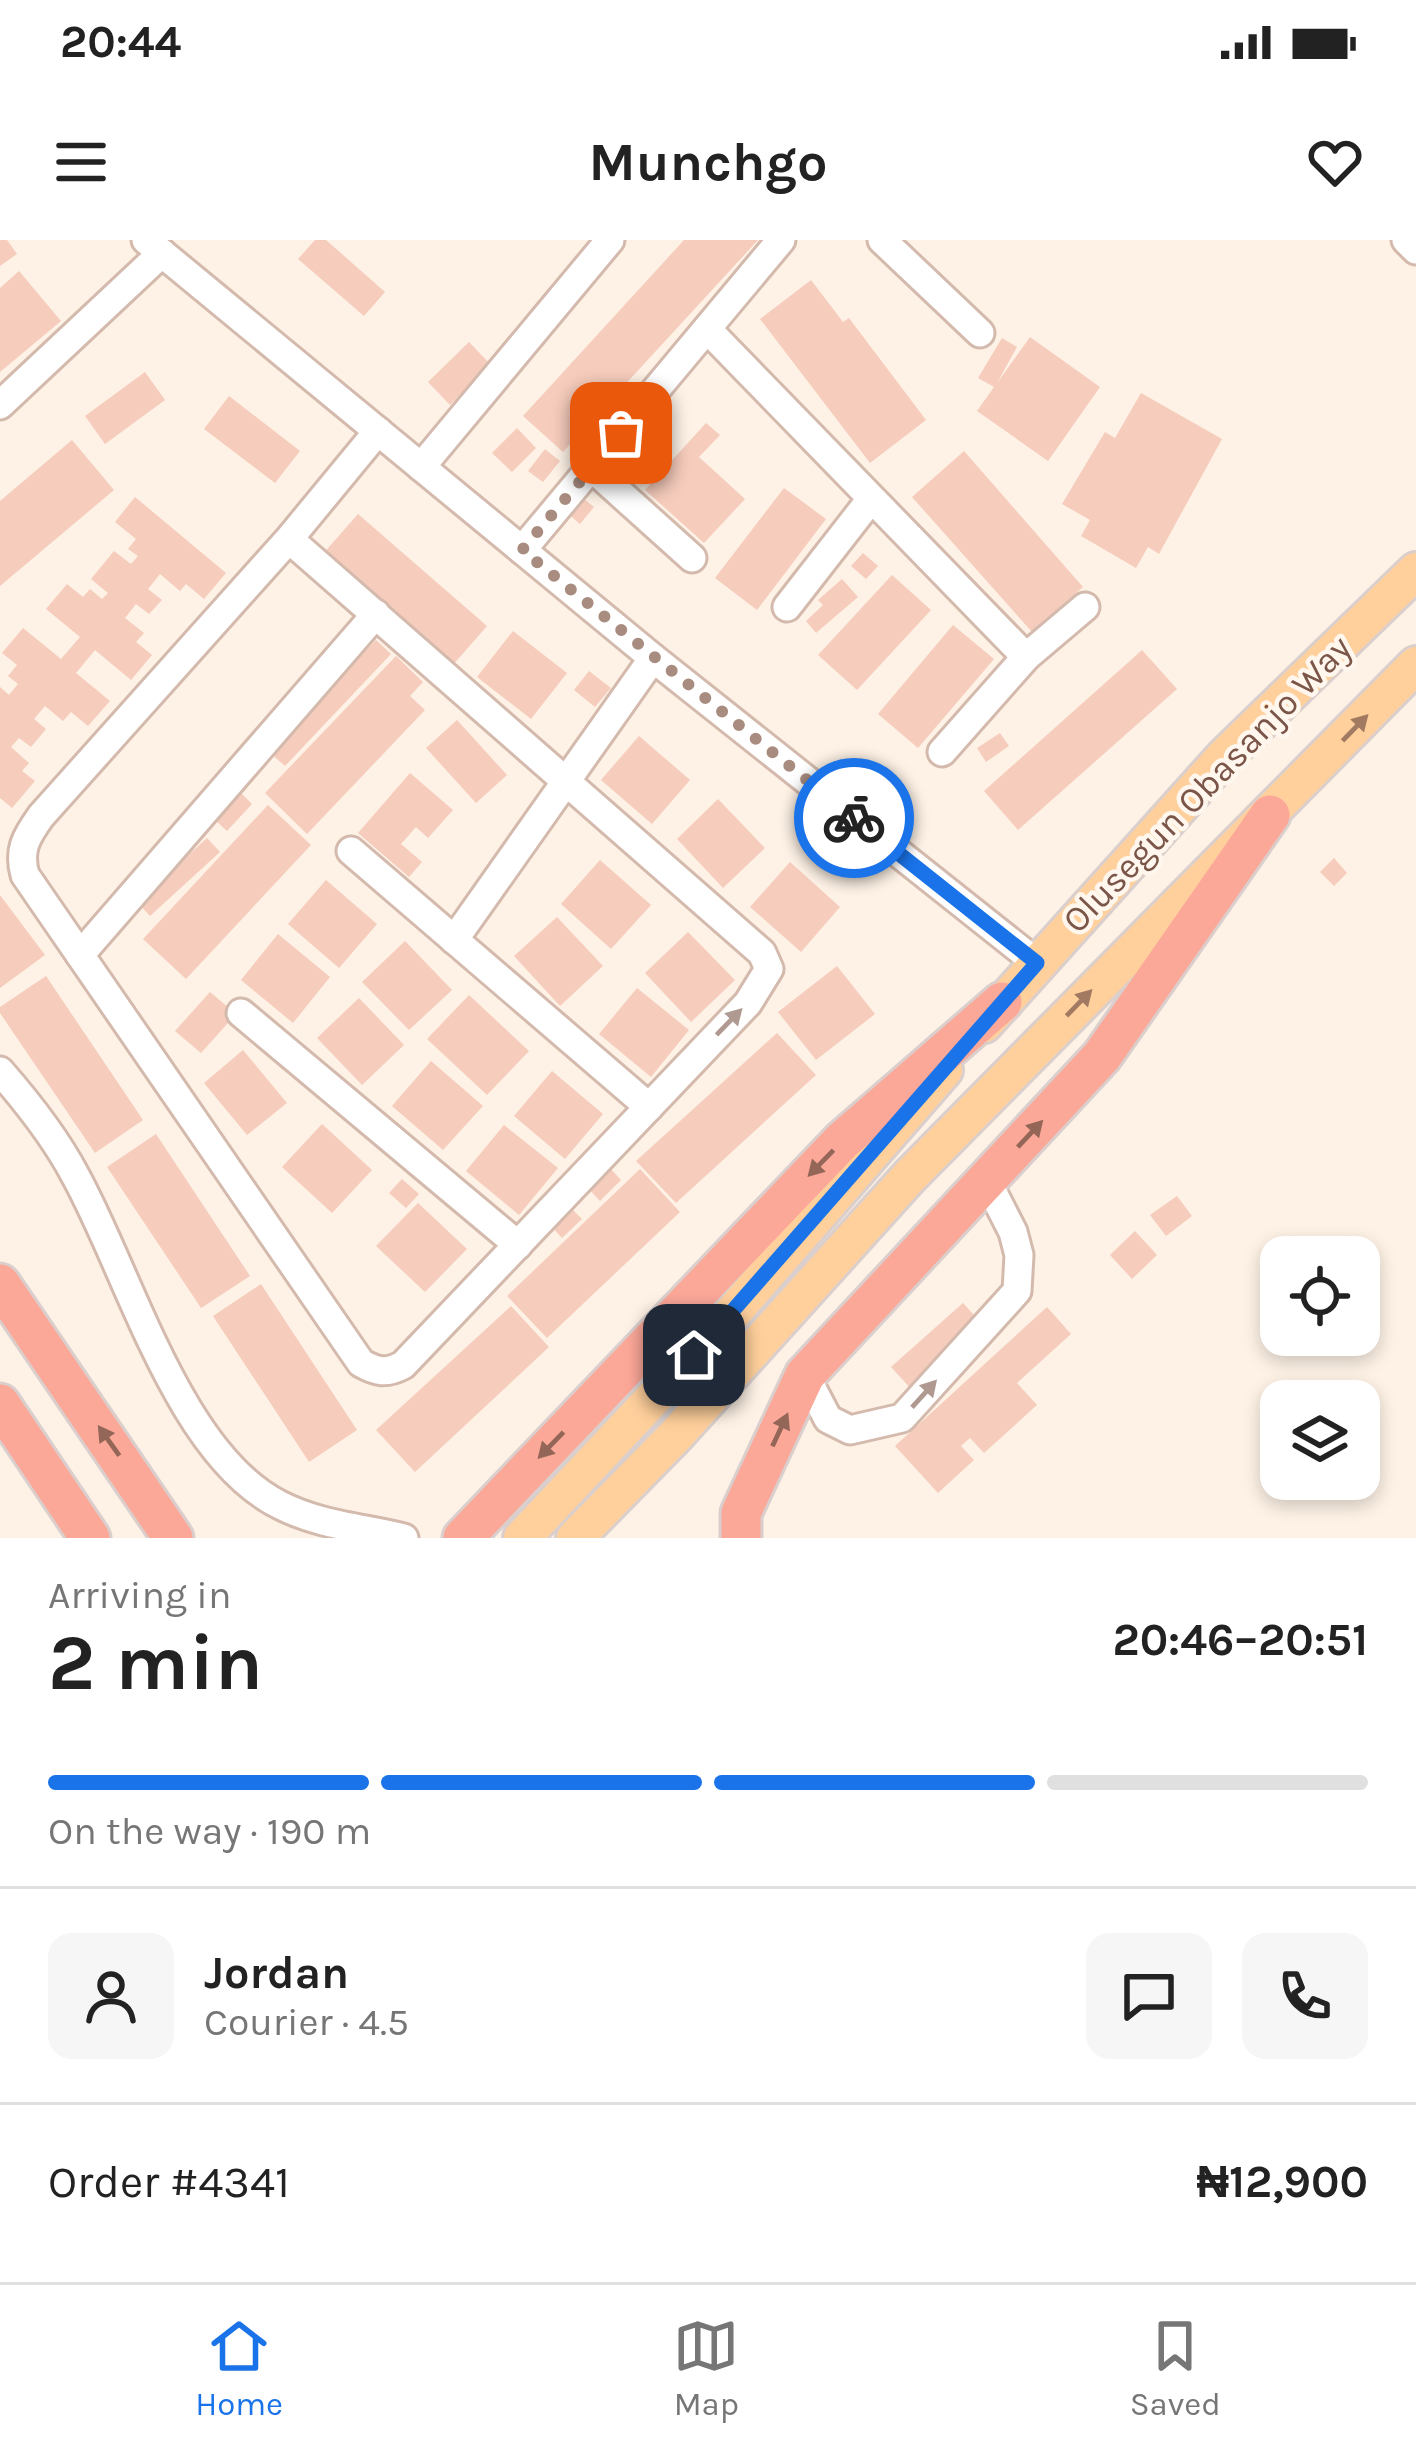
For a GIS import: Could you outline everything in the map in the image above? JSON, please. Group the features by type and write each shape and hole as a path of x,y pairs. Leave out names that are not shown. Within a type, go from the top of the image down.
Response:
{"highway":[{"path":"742,1538 741,1513 806,1375 1102,1056 1270,815"},
{"path":"463,1538 842,1141 1002,1002"},
{"path":"0,1284 173,1538"},
{"path":"0,1404 90,1538"}],"main road":[{"name":"Olusegun Obasanjo Way","path":"522,1538 723,1324 1002,1002 1225,756 1416,571"},
{"name":"Olusegun Obasanjo Way","path":"575,1538 677,1434 909,1177 1416,665"}],"street":[{"path":"422,467 610,240"},
{"path":"522,550 781,240"},
{"path":"881,240 980,333"},
{"path":"1406,240 1416,250"},
{"path":"0,405 154,247 653,658 1037,963"},
{"path":"707,328 1026,657"},
{"path":"289,538 762,952 769,969 748,1003 403,1366 390,1372 361,1364 25,875 20,858 24,840 40,816 289,538 378,431"},
{"path":"592,468 692,558"},
{"path":"787,607 871,499"},
{"path":"942,752 1026,657 1084,607"},
{"path":"80,955 376,614"},
{"path":"454,940 653,658"},
{"path":"352,851 649,1107"},
{"path":"242,1013 518,1245"},
{"path":"0,1071 51,1134 77,1177 206,1439 243,1481 281,1506 326,1523 404,1538"},
{"path":"806,1375 828,1419 850,1430 902,1418 1017,1291 1019,1255 1013,1232 987,1180"}],"building":[{"path":"0,240 7,240 17,254 0,266"},
{"path":"315,240 326,240 385,292 364,316 298,259"},
{"path":"684,240 758,240 563,452 523,416"},
{"path":"19,271 61,321 0,372 0,288"},
{"path":"811,280 843,322 849,318 926,420 870,463 760,319"},
{"path":"1030,337 1100,387 1048,461 977,411 994,387 978,378 1002,338 1017,347 997,383"},
{"path":"469,342 490,364 450,405 428,382"},
{"path":"145,372 165,400 105,444 85,416"},
{"path":"1141,393 1222,439 1159,554 1148,547 1136,568 1081,536 1090,520 1062,504 1105,432 1115,438"},
{"path":"229,396 300,451 275,483 204,429"},
{"path":"706,423 720,435 699,457 745,499 704,543 645,490"},
{"path":"517,428 536,448 512,472 492,453"},
{"path":"72,440 114,490 0,586 0,501"},
{"path":"545,449 560,461 543,482 528,471"},
{"path":"964,451 1083,587 1032,632 912,497"},
{"path":"784,488 826,519 757,610 715,578"},
{"path":"579,495 594,507 580,524 566,512"},
{"path":"135,497 226,573 204,599 186,584 180,591 160,574 148,589 162,600 149,614 136,604 125,618 144,633 136,642 152,655 131,680 95,650 76,673 110,701 88,726 71,712 63,721 45,706 34,719 46,729 31,747 19,738 11,747 29,763 22,771 35,781 12,808 0,798 0,687 9,695 18,684 8,676 17,665 2,653 23,628 61,659 80,637 46,609 67,584 83,597 90,589 102,599 108,593 91,579 114,551 131,564 138,556 128,549 136,539 115,522"},
{"path":"358,514 487,626 452,666 322,555"},
{"path":"863,553 878,566 866,579 851,566"},
{"path":"892,575 931,610 857,690 818,655"},
{"path":"842,579 858,597 816,633 806,621 823,605 818,600"},
{"path":"953,625 994,659 918,748 878,714"},
{"path":"513,631 567,673 531,719 477,677"},
{"path":"376,640 391,654 285,766 269,752"},
{"path":"1142,650 1177,689 1018,830 984,791"},
{"path":"396,656 423,682 410,696 425,710 307,834 265,793"},
{"path":"589,671 611,688 595,707 574,690"},
{"path":"457,720 507,775 476,803 426,748"},
{"path":"1000,733 1009,746 986,762 977,748"},
{"path":"639,736 690,780 652,824 601,780"},
{"path":"410,773 453,810 428,838 416,827 401,844 422,862 409,877 358,833"},
{"path":"241,793 252,804 227,831 215,820"},
{"path":"718,799 765,848 723,888 677,839"},
{"path":"268,805 311,845 186,979 143,939"},
{"path":"207,838 220,852 150,916 137,902"},
{"path":"1334,858 1347,873 1334,886 1320,872"},
{"path":"600,860 651,905 611,949 561,904"},
{"path":"790,862 840,907 801,952 750,907"},
{"path":"326,880 377,924 339,968 288,924"},
{"path":"0,895 45,955 0,988"},
{"path":"557,917 603,966 560,1006 514,956"},
{"path":"688,932 735,980 691,1022 645,973"},
{"path":"278,934 330,977 293,1023 241,980"},
{"path":"405,941 452,990 409,1030 362,982"},
{"path":"837,966 875,1014 816,1060 778,1012"},
{"path":"46,976 143,1120 95,1153 0,1013 0,1007"},
{"path":"637,988 689,1030 651,1077 599,1034"},
{"path":"210,992 236,1014 201,1053 175,1031"},
{"path":"469,995 529,1051 487,1095 427,1039"},
{"path":"359,998 404,1045 362,1085 317,1038"},
{"path":"777,1033 816,1075 676,1203 636,1161"},
{"path":"243,1050 287,1103 247,1135 204,1083"},
{"path":"431,1061 483,1106 443,1150 392,1106"},
{"path":"552,1071 603,1114 565,1159 514,1116"},
{"path":"322,1124 372,1170 332,1213 282,1167"},
{"path":"504,1125 558,1168 519,1215 466,1171"},
{"path":"156,1134 250,1276 201,1308 107,1167"},
{"path":"609,1167 621,1180 600,1201 588,1188"},
{"path":"640,1169 680,1212 547,1338 507,1296"},
{"path":"402,1179 419,1194 406,1208 389,1193"},
{"path":"1177,1196 1192,1216 1166,1236 1150,1215"},
{"path":"418,1203 467,1249 425,1292 376,1246"},
{"path":"571,1208 582,1219 562,1238 552,1227"},
{"path":"1135,1231 1157,1255 1132,1279 1110,1255"},
{"path":"261,1284 357,1430 309,1462 213,1316"},
{"path":"963,1303 985,1327 913,1391 891,1367"},
{"path":"511,1306 549,1347 415,1472 376,1430"},
{"path":"1047,1307 1071,1334 1017,1383 1037,1405 984,1453 970,1438 961,1446 974,1460 938,1493 895,1446"}],"way so far":[{"path":"621,433 522,550 854,818"}],"route":[{"path":"694,1355 1037,963 854,818"}]}
